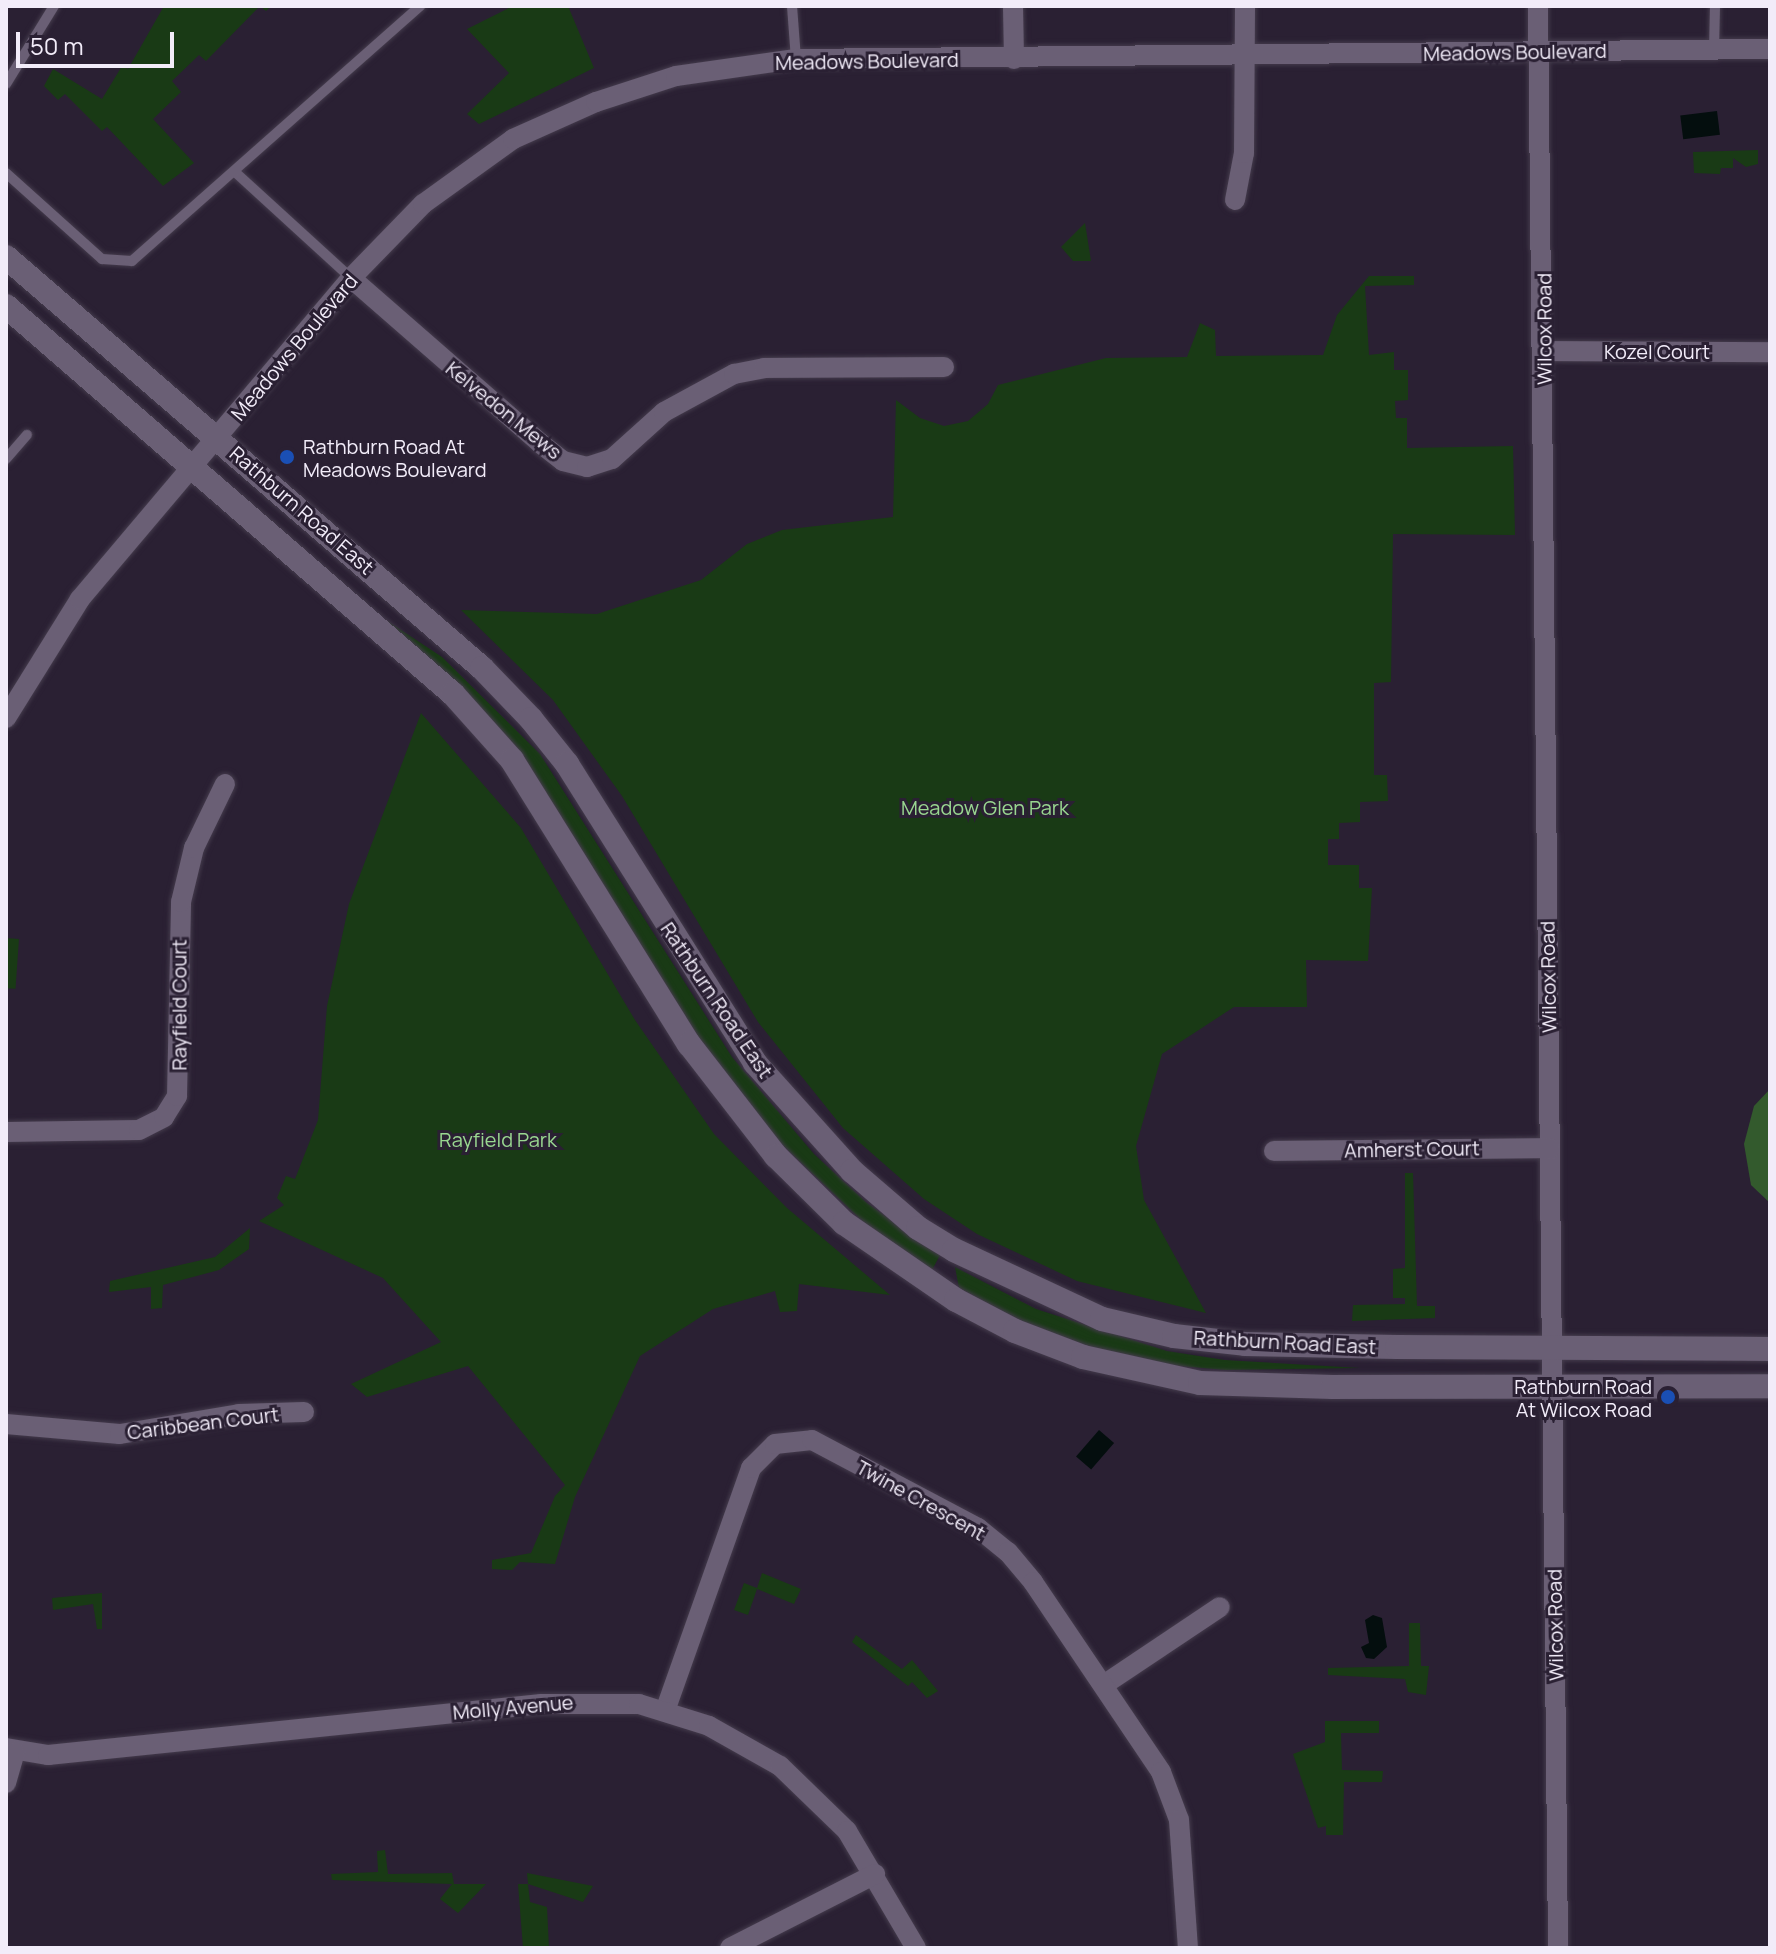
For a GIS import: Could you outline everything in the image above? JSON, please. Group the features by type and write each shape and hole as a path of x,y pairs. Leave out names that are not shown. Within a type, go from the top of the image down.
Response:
{"street":[{"path":"1013,6 1014,59"},
{"path":"1235,200 1244,153 1245,6"},
{"name":"Wilcox Road","path":"1538,6 1544,351 1558,1948"},
{"name":"Meadows Boulevard","path":"6,718 80,599 351,278 423,204 513,139 660,81 796,59 1770,49"},
{"name":"Rathburn Road East","path":"6,257 218,436 482,668 531,719 584,790 755,1063 852,1171 918,1228 954,1250 1102,1319 1174,1336 1245,1344 1770,1349"},
{"name":"Kelvedon Mews","path":"351,278 540,443 563,461 587,467 612,459 664,412 734,374 764,368 944,367"},
{"name":"Rathburn Road East","path":"6,306 190,470 453,694 512,760 689,1044 730,1099 819,1201 956,1300 1083,1357 1200,1383 1770,1386"},
{"name":"Kozel Court","path":"1544,351 1770,352"},
{"name":"Rayfield Court","path":"6,1132 139,1130 164,1117 177,1096 181,902 194,848 225,784"},
{"name":"Amherst Court","path":"1274,1151 1550,1148"},
{"name":"Caribbean Court","path":"6,1424 120,1434 239,1414 304,1412"},
{"name":"Twine Crescent","path":"665,1711 751,1468 775,1444 812,1440 978,1528 1008,1552 1105,1684 1161,1772 1179,1820 1188,1948"},
{"path":"1105,1684 1220,1607"},
{"name":"Molly Avenue","path":"10,1750 48,1755 590,1701 665,1711 709,1726 780,1766 847,1831 916,1948"},
{"path":"6,1783 10,1750"},
{"path":"730,1948 875,1874"}],"lane":[{"path":"6,84 54,6"},
{"path":"6,173 102,259 115,263 132,261 420,6"},
{"path":"792,6 796,59"},
{"path":"1714,50 1715,6"},
{"path":"235,172 351,278"},
{"path":"6,459 27,435"}],"green space":[{"path":"164,6 260,6 206,61 199,55 172,81 181,92 153,119 194,163 163,186 107,127 102,131 65,94 58,100 44,86 53,69 102,99 122,66 128,69"},
{"path":"513,6 568,6 594,68 479,124 467,114 509,73 467,29"},
{"path":"1758,150 1758,164 1746,167 1733,158 1733,168 1721,168 1720,174 1694,173 1693,152"},
{"path":"1085,223 1091,261 1073,261 1061,247"},
{"name":"Meadow Glen Park","path":"1369,276 1414,276 1414,285 1365,286 1369,355 1394,352 1394,370 1408,370 1408,400 1395,401 1396,418 1407,418 1407,448 1513,446 1515,535 1393,534 1391,682 1374,683 1374,775 1387,775 1388,801 1360,802 1360,822 1339,823 1339,839 1328,839 1328,865 1359,865 1359,888 1372,888 1368,961 1306,960 1307,1007 1234,1007 1162,1054 1136,1146 1144,1200 1206,1313 1077,1281 977,1234 924,1199 843,1128 758,1022 622,796 553,700 461,610 597,614 701,580 747,544 782,530 893,517 896,400 920,418 944,426 968,421 988,404 998,385 1106,358 1187,357 1200,323 1215,330 1216,356 1323,355 1337,315"},
{"path":"386,620 442,657 540,754 732,1057 814,1154 867,1203 940,1255 931,1272 874,1232 773,1136 688,1023 546,796"},
{"name":"Rayfield Park","path":"421,713 521,828 635,1020 714,1134 787,1208 890,1295 799,1284 797,1311 780,1312 775,1291 713,1309 640,1356 575,1497 555,1564 520,1562 512,1570 492,1569 492,1560 531,1553 555,1496 565,1485 468,1366 367,1397 351,1384 441,1342 383,1278 259,1221 284,1205 277,1198 286,1176 295,1179 318,1120 327,1006 349,904"},
{"path":"6,938 19,939 15,989 6,988"},
{"path":"1770,1089 1770,1203 1751,1185 1744,1144 1754,1106"},
{"path":"1405,1173 1413,1173 1417,1306 1435,1306 1435,1318 1352,1321 1353,1305 1405,1304 1405,1298 1393,1298 1393,1269 1405,1268"},
{"path":"250,1228 249,1249 219,1270 163,1285 162,1308 151,1309 151,1287 109,1292 110,1281 215,1257"},
{"path":"955,1267 1036,1309 1167,1351 1225,1360 1360,1368 1225,1370 1168,1365 1094,1348 1027,1324 959,1288"},
{"path":"762,1573 801,1589 794,1604 757,1589 748,1615 734,1610 744,1583 757,1588"},
{"path":"102,1593 102,1629 97,1629 93,1604 53,1610 52,1598"},
{"path":"1409,1623 1420,1623 1421,1666 1429,1666 1426,1695 1408,1692 1405,1679 1328,1675 1328,1668 1409,1666"},
{"path":"856,1635 902,1669 912,1660 938,1691 927,1698 912,1682 908,1686 852,1642"},
{"path":"1325,1721 1379,1721 1379,1733 1341,1733 1342,1770 1383,1771 1382,1782 1344,1782 1343,1835 1326,1835 1326,1826 1318,1828 1293,1754 1325,1742"},
{"path":"385,1850 388,1874 452,1873 454,1884 486,1884 458,1913 440,1899 452,1884 332,1880 331,1874 378,1872 377,1851"},
{"path":"527,1873 593,1886 583,1902 528,1884"},
{"path":"518,1884 528,1884 530,1902 547,1907 549,1948 523,1948"}],"shaded area":[{"path":"1717,111 1720,135 1683,139 1680,116"},
{"path":"1099,1430 1114,1443 1091,1470 1076,1456"},
{"path":"1373,1615 1382,1618 1387,1647 1374,1659 1366,1658 1361,1647 1369,1643 1365,1620"}],"place":[{"name":"Rathburn Road At Meadows Boulevard","path":"287,457"},
{"name":"Rathburn Road At Wilcox Road","path":"1668,1397"}]}
